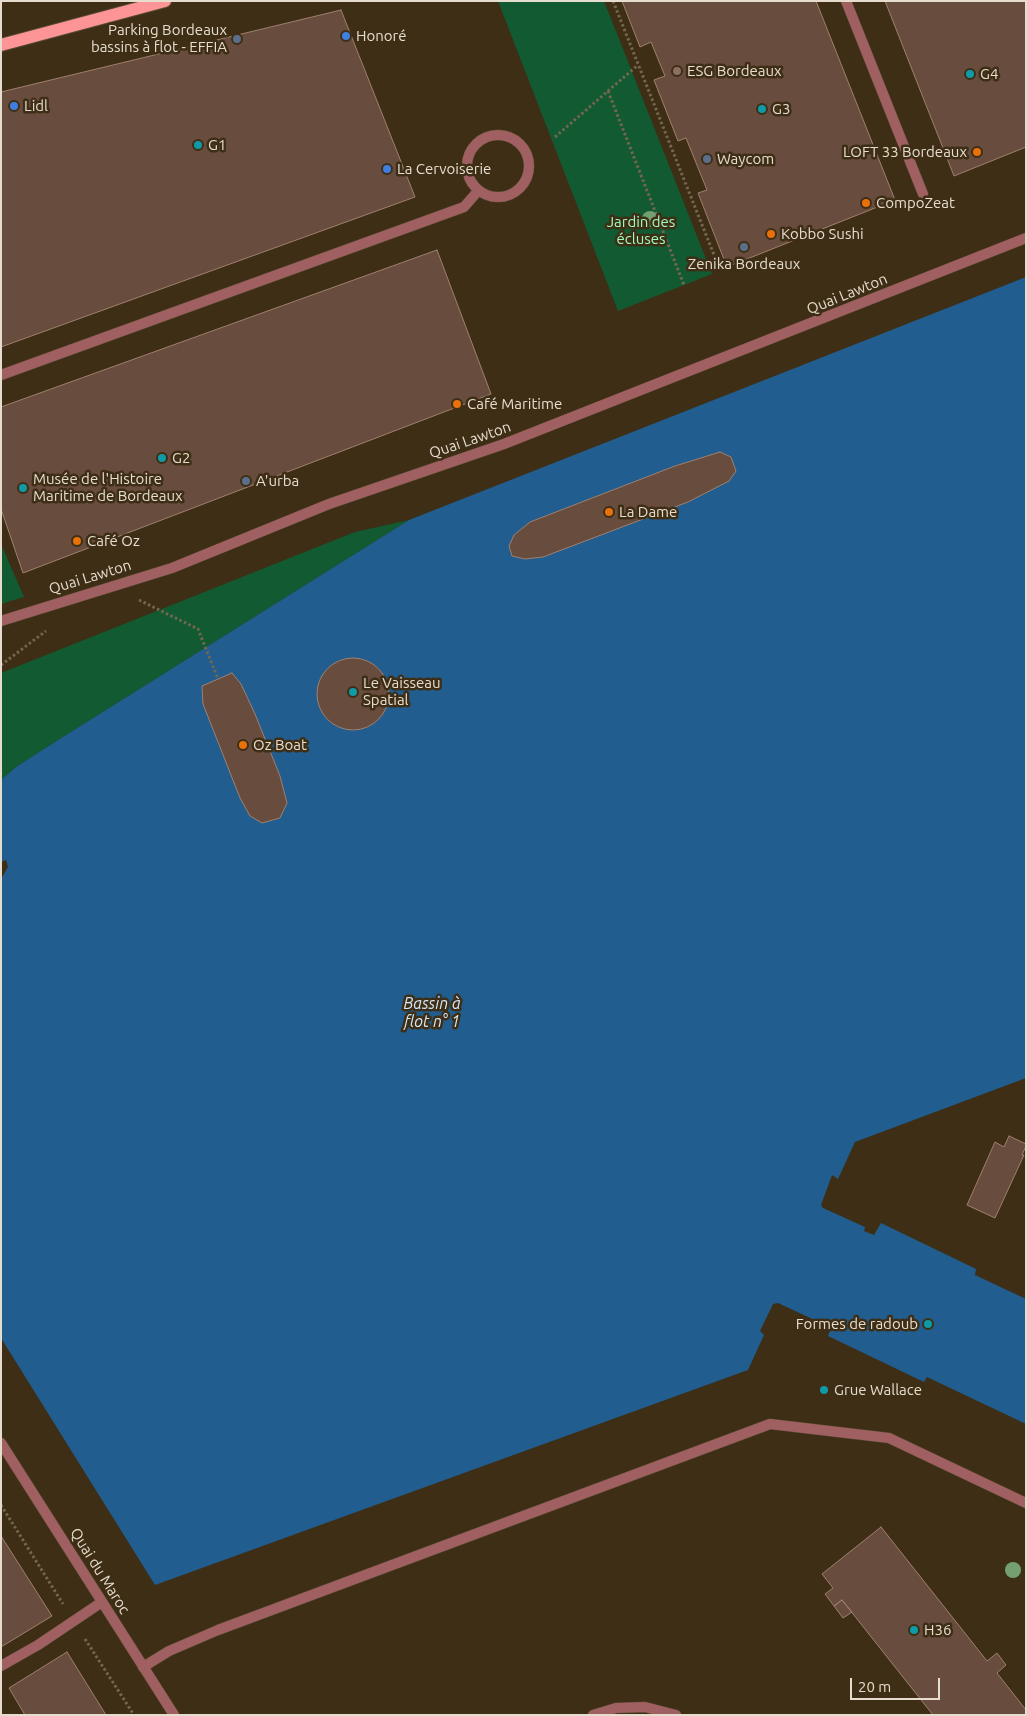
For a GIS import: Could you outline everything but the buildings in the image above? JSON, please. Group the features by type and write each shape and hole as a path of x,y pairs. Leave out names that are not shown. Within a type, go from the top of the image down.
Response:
{"main road":[{"path":"1,45 165,1"}],"street":[{"path":"846,1 923,194"},
{"path":"499,135 509,137 518,142 526,155 529,170 526,180 520,189 504,197 495,198 478,191 468,176 466,167 472,148 479,141 499,135"},
{"path":"1,375 464,208 478,191"},
{"name":"Quai Lawton","path":"1,621 172,568 329,504 504,444 1026,238"},
{"path":"143,1667 169,1651 218,1630 770,1424 888,1438 1026,1503"},
{"name":"Quai du Maroc","path":"1,1443 174,1715"},
{"path":"1,1666 38,1645 102,1602"},
{"path":"593,1715 616,1708 645,1707 676,1715"}],"path":[{"path":"613,1 720,270"},
{"path":"555,137 638,65"},
{"path":"608,91 684,285"},
{"path":"158,610 198,630 218,679"}],"green space":[{"name":"Jardin des écluses","path":"498,1 604,1 712,274 618,311"},
{"path":"409,520 58,740 16,767 1,780 1,673 355,532"},
{"path":"1,544 24,597 1,604"}],"water":[{"name":"Bassin à flot n° 1","path":"1026,277 1026,1078 855,1142 838,1179 832,1175 821,1205 823,1208 865,1227 864,1231 874,1235 881,1223 976,1269 975,1275 1026,1299 1026,1424 927,1377 924,1382 828,1336 832,1325 822,1321 821,1323 778,1303 773,1304 760,1331 764,1335 748,1370 155,1585 1,1338 1,879 8,867 6,860 1,862 1,780 16,767 58,740 409,520"}],"place":[{"name":"Honoré","path":"346,36"},
{"name":"Parking Bordeaux bassins à flot - EFFIA","path":"237,39"},
{"name":"ESG Bordeaux","path":"677,71"},
{"name":"G4","path":"970,74"},
{"name":"Lidl","path":"14,106"},
{"name":"G3","path":"762,109"},
{"name":"G1","path":"198,145"},
{"name":"LOFT 33 Bordeaux","path":"977,152"},
{"name":"Waycom","path":"707,159"},
{"name":"La Cervoiserie","path":"387,169"},
{"name":"CompoZeat","path":"866,203"},
{"name":"Kobbo Sushi","path":"771,234"},
{"name":"Zenika Bordeaux","path":"744,247"},
{"name":"Café Maritime","path":"457,404"},
{"name":"G2","path":"162,458"},
{"name":"A'urba","path":"246,481"},
{"name":"Musée de l'Histoire Maritime de Bordeaux","path":"23,488"},
{"name":"La Dame","path":"609,512"},
{"name":"Café Oz","path":"77,541"},
{"name":"Le Vaisseau Spatial","path":"353,692"},
{"name":"Oz Boat","path":"243,745"},
{"name":"Formes de radoub","path":"928,1324"},
{"name":"Grue Wallace","path":"824,1390"},
{"name":"H36","path":"914,1630"}]}
